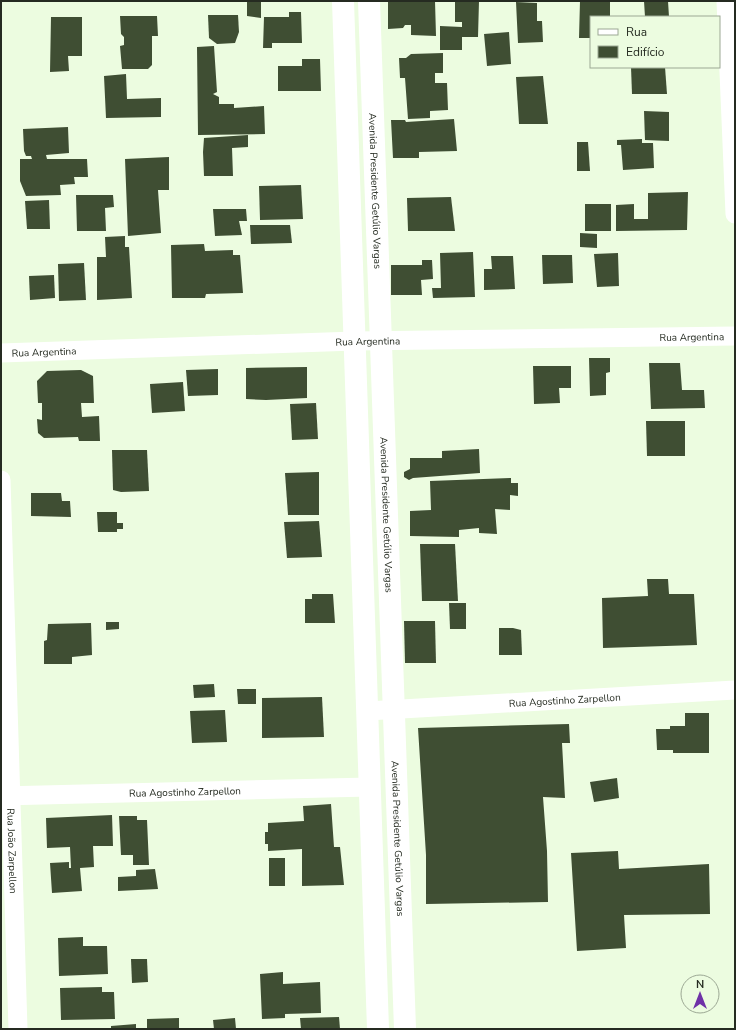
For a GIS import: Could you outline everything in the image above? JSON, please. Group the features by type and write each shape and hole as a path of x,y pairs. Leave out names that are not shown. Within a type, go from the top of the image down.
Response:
{"main road":[{"path":"343,1 378,1029"},
{"name":"Avenida Presidente Getúlio Vargas","path":"369,1 405,1029"}],"street":[{"path":"726,1 735,214"},
{"name":"Rua Argentina","path":"1,353 355,341 735,336"},
{"name":"Rua João Zarpellon","path":"1,480 6,796 18,1029"},
{"name":"Rua Agostinho Zarpellon","path":"367,711 735,690"},
{"name":"Rua Agostinho Zarpellon","path":"6,796 369,787"}],"building":[{"path":"247,1 261,2 261,18 247,16"},
{"path":"388,1 435,1 436,36 411,35 411,25 405,25 403,28 388,29"},
{"path":"455,1 479,1 478,37 462,37 462,50 440,50 440,26 462,27 462,22 455,22"},
{"path":"580,1 610,2 610,16 590,16 590,38 579,38"},
{"path":"644,1 668,1 669,16 645,16"},
{"path":"516,2 537,3 537,21 542,21 543,42 518,43"},
{"path":"289,12 301,12 302,43 272,43 272,48 263,48 264,17 289,17"},
{"path":"208,15 238,15 239,32 235,43 217,44 209,38"},
{"path":"120,16 157,16 158,36 152,36 152,65 148,69 122,69 120,46 124,45 124,37 121,34"},
{"path":"51,17 82,17 82,56 68,56 69,71 50,72"},
{"path":"509,32 511,64 487,66 484,34"},
{"path":"214,46 217,92 213,94 219,97 219,104 234,104 234,108 264,106 265,134 198,135 197,47"},
{"path":"443,53 443,73 435,73 435,83 447,83 448,110 430,111 430,118 408,119 405,78 400,78 399,58 406,58 411,54"},
{"path":"302,59 320,59 321,91 278,91 278,66 302,66"},
{"path":"631,68 665,68 667,94 632,94"},
{"path":"126,74 127,99 161,98 161,117 106,118 104,76"},
{"path":"543,76 548,124 519,124 516,77"},
{"path":"644,111 669,112 669,141 645,140"},
{"path":"454,119 457,151 419,152 419,158 393,158 391,120 405,120 406,122"},
{"path":"68,127 69,153 46,155 47,159 87,159 88,177 74,177 75,184 60,185 61,195 26,196 20,181 20,159 32,159 31,156 26,156 24,151 23,129"},
{"path":"248,135 248,147 232,148 233,176 204,176 204,138"},
{"path":"642,139 642,143 653,143 654,168 623,170 621,145 617,145 617,140"},
{"path":"577,142 588,142 590,171 577,171"},
{"path":"169,157 169,190 158,190 161,233 128,236 125,159"},
{"path":"301,185 303,219 260,220 259,186"},
{"path":"688,192 687,230 616,231 616,205 634,204 634,219 648,219 648,193"},
{"path":"76,195 113,195 114,207 105,208 106,231 77,231"},
{"path":"451,197 455,231 408,231 407,198"},
{"path":"49,200 50,229 27,229 25,201"},
{"path":"585,204 611,204 611,231 585,231"},
{"path":"213,209 246,209 247,221 239,221 242,235 215,236"},
{"path":"250,225 290,225 292,243 251,244"},
{"path":"580,233 597,234 597,248 580,247"},
{"path":"125,236 125,247 129,247 132,298 97,300 97,257 106,257 105,237"},
{"path":"204,244 205,251 233,250 233,255 240,255 243,293 206,294 205,298 172,298 171,245"},
{"path":"473,252 475,297 433,298 432,288 441,288 440,253"},
{"path":"618,253 619,286 597,287 594,254"},
{"path":"542,255 572,255 573,283 543,284"},
{"path":"491,256 513,256 515,289 484,290 484,269 492,269"},
{"path":"422,260 432,260 433,279 421,280 422,295 391,295 391,265 422,265"},
{"path":"84,263 86,300 59,301 58,264"},
{"path":"54,275 55,298 30,300 29,276"},
{"path":"589,358 610,358 610,372 606,373 606,395 590,396"},
{"path":"649,363 680,363 682,390 704,390 705,408 651,409"},
{"path":"533,366 571,366 571,388 559,388 560,403 534,404"},
{"path":"307,367 307,398 266,400 246,399 246,368"},
{"path":"218,369 218,395 188,396 186,370"},
{"path":"81,370 93,376 94,403 81,403 82,417 99,416 100,441 79,441 78,437 44,438 38,433 37,419 42,420 42,403 38,403 37,381 47,371"},
{"path":"183,382 185,411 152,413 150,384"},
{"path":"316,403 318,439 292,440 290,404"},
{"path":"646,421 685,421 685,456 647,456"},
{"path":"479,449 480,473 413,478 409,480 404,477 404,472 410,469 410,458 442,458 442,451"},
{"path":"112,450 147,450 149,491 121,492 113,490"},
{"path":"319,472 319,515 288,515 285,473"},
{"path":"511,478 511,483 518,483 518,496 510,495 510,510 495,509 497,534 479,533 479,528 459,530 459,537 410,536 410,511 431,510 430,481"},
{"path":"31,493 61,493 62,501 70,501 71,517 31,516"},
{"path":"97,512 117,512 117,523 123,523 123,529 117,529 117,532 98,532"},
{"path":"319,521 322,557 287,558 284,522"},
{"path":"420,544 455,544 458,601 422,601"},
{"path":"647,579 668,579 669,594 694,594 697,645 603,648 602,598 648,596"},
{"path":"312,594 333,594 335,623 305,623 305,599 312,599"},
{"path":"449,603 466,603 466,629 450,629"},
{"path":"404,621 435,621 436,663 405,663"},
{"path":"106,622 119,622 119,629 106,630"},
{"path":"91,623 92,655 72,657 72,664 44,664 44,641 47,640 48,624"},
{"path":"499,628 513,628 521,630 522,655 499,655"},
{"path":"214,684 215,697 194,698 193,685"},
{"path":"237,689 256,689 256,704 238,704"},
{"path":"322,697 324,737 262,738 262,698"},
{"path":"225,710 227,742 192,743 190,711"},
{"path":"685,713 709,713 709,753 673,753 673,750 657,750 656,729 670,729 670,726 685,726"},
{"path":"569,724 570,743 562,743 565,798 543,797 547,851 548,902 426,904 426,855 418,728"},
{"path":"617,778 619,798 594,802 590,782"},
{"path":"331,804 334,847 340,847 344,885 302,886 302,849 268,851 268,844 265,844 265,832 268,832 268,823 304,821 303,806"},
{"path":"112,815 113,846 93,846 94,867 80,868 82,891 52,893 50,863 69,862 69,868 71,868 70,847 47,848 46,818"},
{"path":"119,816 137,816 137,820 147,820 149,865 133,865 133,855 121,855"},
{"path":"618,851 619,869 709,864 710,914 624,915 626,948 577,951 571,853"},
{"path":"269,858 285,858 285,886 269,886"},
{"path":"155,869 158,889 118,891 118,877 136,876 136,870"},
{"path":"83,937 83,946 107,946 108,974 59,976 58,938"},
{"path":"131,959 147,959 148,982 132,983"},
{"path":"283,972 283,984 320,982 321,1013 285,1014 285,1018 262,1019 260,974"},
{"path":"102,987 102,992 114,992 115,1019 61,1020 60,988"},
{"path":"339,1017 340,1029 301,1029 300,1018"},
{"path":"179,1018 179,1029 147,1029 147,1019"},
{"path":"235,1018 236,1029 214,1029 213,1020"},
{"path":"136,1024 136,1029 111,1029 111,1026"}]}
